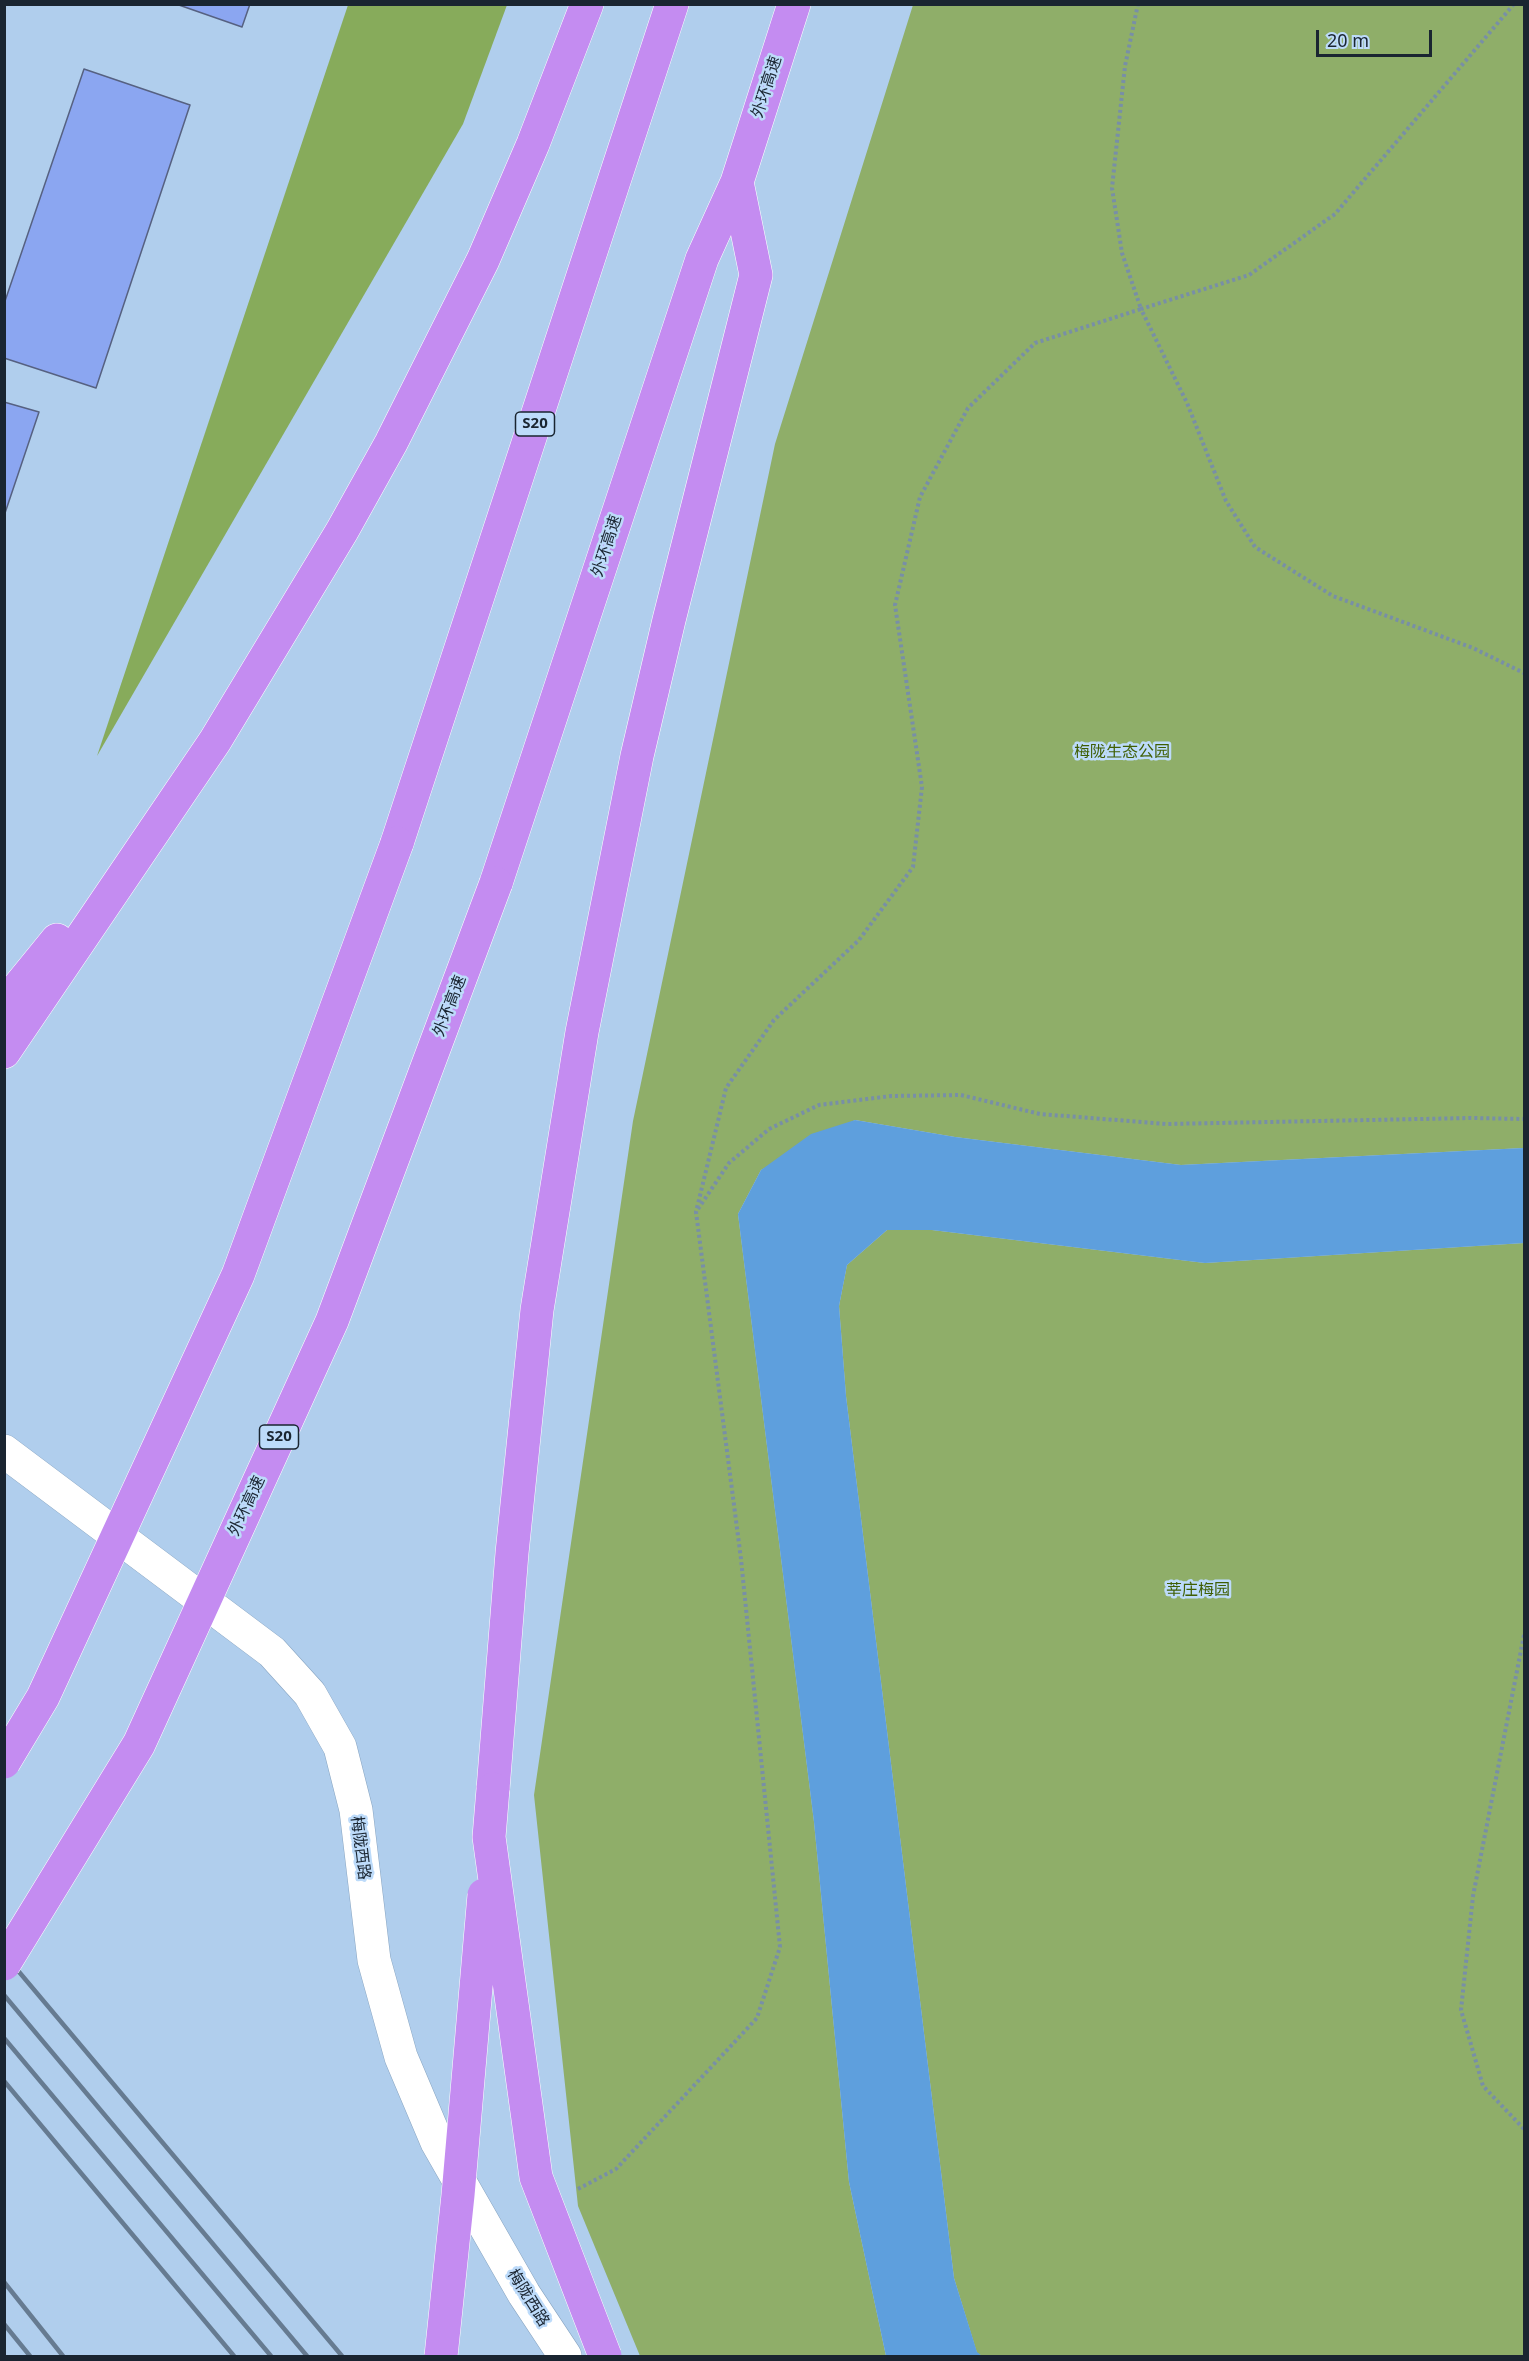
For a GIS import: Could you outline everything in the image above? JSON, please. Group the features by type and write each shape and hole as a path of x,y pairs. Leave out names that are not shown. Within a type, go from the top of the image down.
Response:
{"highway":[{"path":"4,1052 215,741 347,521 438,353 483,260 533,144 587,4"},
{"name":"S20","path":"4,1762 43,1697 238,1275 397,843 672,4"},
{"name":"外环高速","path":"4,1964 139,1744 332,1321 496,883 702,258 737,182 795,4"},
{"path":"441,2356 458,2195 512,1552 537,1310 578,1055 608,894 669,620 756,275 737,182"},
{"path":"4,1005 215,741"},
{"path":"489,1837 536,2177 605,2356"}],"street":[{"name":"梅陇西路","path":"4,1450 272,1652 310,1694 340,1747 356,1810 374,1960 401,2057 437,2142 524,2294 565,2356"}],"path":[{"path":"1138,4 1125,66 1112,188 1122,253 1141,309 1187,403 1226,501 1255,547 1333,596 1473,648 1524,674"},
{"path":"570,2193 616,2169 757,2018 780,1947 741,1559 696,1212 726,1088 774,1020 859,940 913,867 922,787 895,605 920,497 968,408 1035,343 1249,275 1335,214 1514,4"},
{"path":"696,1212 729,1163 769,1129 819,1105 871,1099 961,1095 1040,1114 1167,1124 1524,1119"},
{"path":"1524,1635 1473,1896 1461,2010 1483,2086 1524,2129"}],"green space":[{"path":"348,5 507,5 463,124 97,756"},
{"name":"梅陇生态公园","path":"913,5 1524,5 1524,1148 1181,1165 955,1137 855,1120 761,1170 738,1214 814,1822 849,2182 886,2356 640,2356 578,2206 534,1795 633,1121 775,444"},
{"name":"莘庄梅园","path":"887,1230 932,1230 1205,1263 1524,1243 1524,2356 982,2356 977,2353 954,2278 846,1396 839,1306 847,1265"}],"water":[{"path":"855,1120 955,1137 1181,1165 1524,1148 1524,1243 1205,1263 932,1230 887,1230 847,1265 839,1306 846,1396 954,2278 977,2352 982,2356 886,2356 849,2182 814,1822 738,1214 761,1170 811,1134"}],"building":[{"path":"176,4 250,4 242,27"},
{"path":"84,69 190,105 96,388 4,358 4,304"},
{"path":"4,402 39,412 4,516"}],"railway":[{"path":"4,1954 342,2356"},
{"path":"4,1995 307,2356"},
{"path":"4,2038 271,2356"},
{"path":"4,2081 234,2356"},
{"path":"4,2282 63,2356"},
{"path":"4,2324 30,2356"}]}
